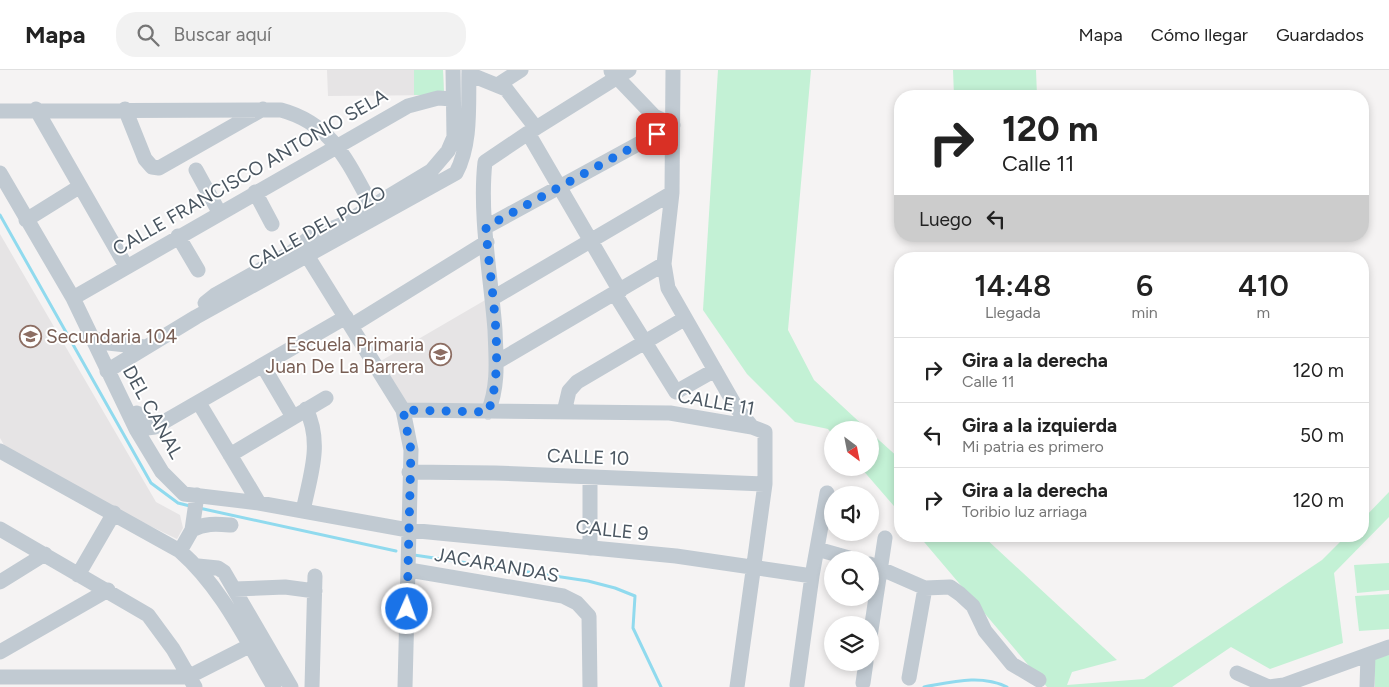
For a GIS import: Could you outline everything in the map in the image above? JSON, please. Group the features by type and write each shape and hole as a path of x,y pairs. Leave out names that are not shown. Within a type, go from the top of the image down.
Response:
{"street":[{"path":"196,317 203,305 215,295 292,252 309,238 343,224 431,171 448,151 454,137 453,70"},
{"path":"498,84 521,70"},
{"path":"673,70 672,193 664,264 668,288 736,407 752,427"},
{"path":"469,72 498,84 513,95 560,186 591,239 644,344 676,392 715,370"},
{"name":"CALLE DEL POZO","path":"107,371 196,317 308,257 456,173 463,160 466,142 469,72"},
{"path":"488,412 497,385 493,298 486,235 485,162 618,73 654,116 673,125"},
{"name":"CALLE FRANCISCO ANTONIO SELA","path":"73,298 219,212 408,106 438,98 453,99"},
{"path":"125,109 145,159 152,167 159,168 264,109"},
{"path":"0,111 264,109 298,114 324,132 338,146 372,206"},
{"path":"36,110 126,266"},
{"path":"135,409 144,424 151,429 348,321 486,235 560,186 673,125"},
{"path":"196,170 219,212"},
{"name":"DEL CANAL","path":"0,173 73,298 90,337 136,429 162,472 184,494 194,511 258,503 408,530"},
{"path":"26,220 79,187"},
{"path":"255,192 272,224"},
{"path":"493,298 672,193"},
{"path":"178,236 198,270"},
{"path":"308,257 403,410 411,450 405,687"},
{"path":"496,362 618,293 664,264"},
{"path":"564,412 569,392 577,382 684,319"},
{"path":"90,337 108,343 145,347"},
{"path":"263,366 299,413 313,424 316,438 303,511"},
{"path":"230,455 326,398"},
{"path":"199,403 258,503"},
{"name":"CALLE 11","path":"403,410 670,413 752,427 765,432 764,484 737,687"},
{"path":"1,452 180,551 198,566 223,601 274,687"},
{"name":"CALLE 10","path":"409,472 764,484"},
{"path":"590,477 590,548"},
{"path":"797,685 812,576 824,510"},
{"path":"194,511 201,525 231,525"},
{"path":"180,551 194,511"},
{"path":"78,575 114,514"},
{"path":"0,529 148,614 169,642 192,682"},
{"name":"CALLE 9","path":"408,530 590,548 753,567 812,576"},
{"path":"879,554 885,538"},
{"path":"817,549 824,551"},
{"path":"0,582 45,554"},
{"path":"198,566 218,568 224,572 292,687"},
{"path":"879,567 925,588 950,587 960,594 973,606 985,631 1012,664 1039,680"},
{"name":"JACARANDAS","path":"409,570 563,596 577,603 589,616 590,687"},
{"path":"234,589 285,587 315,583 312,687"},
{"path":"909,678 925,588"},
{"path":"0,652 108,590"},
{"path":"0,677 192,682 249,646"},
{"path":"1237,674 1269,687 1286,686 1389,647"},
{"path":"1367,687 1368,654"},
{"path":"863,683 865,671"}],"shaded area":[{"path":"327,70 443,70 444,95 328,96"},
{"name":"Secundaria 104","path":"0,234 156,502 180,515 183,528 177,539 12,459 0,438"},
{"name":"Escuela Primaria Juan De La Barrera","path":"487,299 491,384 483,406 406,405 379,362"}],"green space":[{"path":"414,70 443,70 444,95 414,95"},
{"path":"718,70 811,70 788,330 814,380 858,421 824,421 824,428 795,422 747,374 703,310"},
{"path":"953,70 1036,70 1037,90 954,90"},
{"path":"879,440 894,454 894,506 879,489 879,486 877,486 868,476 879,476"},
{"path":"1389,492 1389,517 1369,537 1369,513"},
{"path":"924,542 989,542 1117,660 1072,672 1067,685 1144,679 1322,560 1340,542 1364,542 1334,573 1343,643 1270,669 1231,647 1172,687 1047,687"},
{"path":"1389,563 1389,590 1357,593 1354,565"},
{"path":"1389,594 1389,629 1359,631 1355,596"},
{"path":"1389,655 1389,687 1375,687 1374,656"}],"waterway":[{"path":"0,215 151,483 178,503 190,506"},
{"path":"199,508 396,551"},
{"path":"414,555 588,581 615,588 635,596 633,628 661,687"},
{"path":"924,687 966,680 987,681 1007,687"}],"place":[{"name":"Secundaria 104","path":"30,336"},
{"name":"Escuela Primaria Juan De La Barrera","path":"440,355"}],"route":[{"path":"407,609 411,450 403,410 488,412 493,401 497,385 493,298 486,227 657,134"}]}
